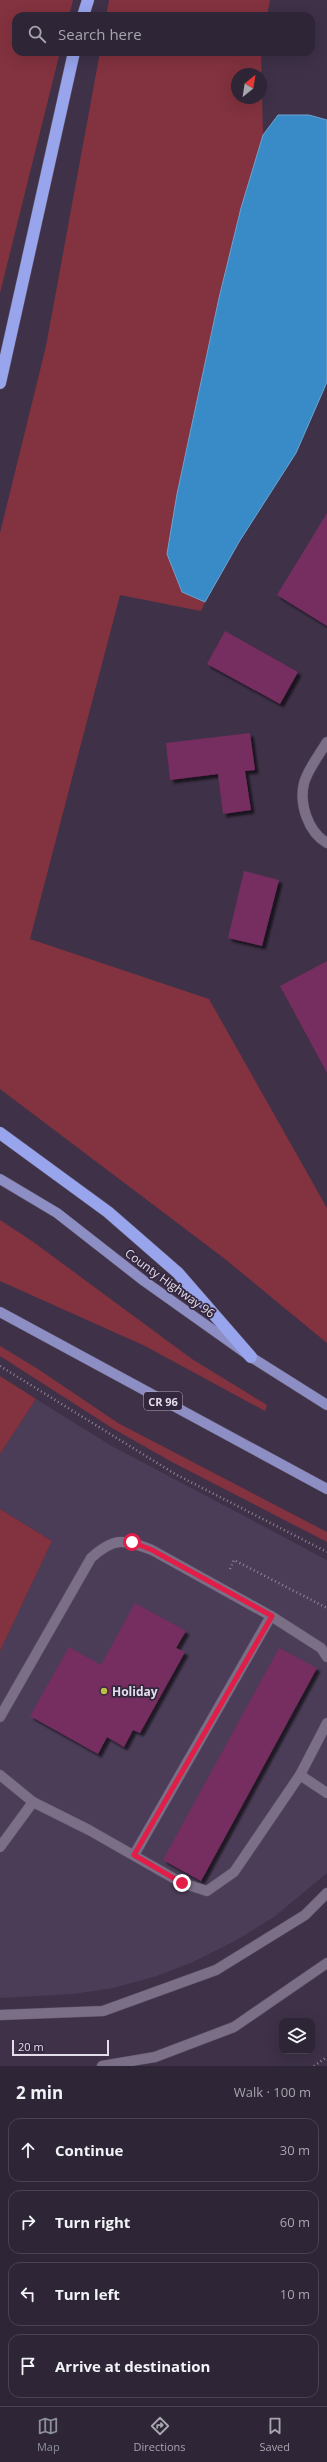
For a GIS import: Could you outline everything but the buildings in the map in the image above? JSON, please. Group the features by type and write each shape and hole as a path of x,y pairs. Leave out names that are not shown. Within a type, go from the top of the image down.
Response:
{"highway":[{"path":"85,12 88,0"},
{"path":"0,382 73,56"},
{"path":"0,1133 108,1212 178,1273 251,1357"}],"main road":[{"name":"County Highway 96","path":"0,1178 57,1213 144,1281 251,1357 327,1405"},
{"name":"CR 96","path":"0,1312 327,1489"}],"street":[{"path":"327,742 304,783 303,805 310,825 327,844"},
{"path":"0,1717 91,1558 107,1544 132,1542 146,1547 272,1616 321,1648 327,1657"},
{"path":"134,1855 272,1616"},
{"path":"0,1775 33,1802 134,1855 182,1883 207,1891 234,1872 300,1775 327,1724"},
{"path":"300,1775 327,1793"},
{"path":"0,1847 33,1802"},
{"path":"0,2015 103,2011 216,1970 305,1915 327,1893"},
{"path":"102,2066 155,2057 234,2027 327,1963"}],"path":[{"path":"0,1366 175,1474 327,1552"},
{"path":"220,1588 234,1560 327,1608"},
{"path":"314,2066 327,2057"}],"shaded area":[{"path":"0,0 73,0 70,12 12,12 12,56 59,56 0,293"},
{"path":"109,0 270,0 268,12 107,12"},
{"path":"99,56 261,56 261,68 231,68 231,104 262,104 263,135 241,208 219,298 177,494 182,592 205,602 201,611 120,595 30,939 209,999 327,1208 327,1343 225,1259 0,1089 0,533 46,346"},
{"path":"0,1220 32,1241 192,1359 267,1405 265,1411 145,1346 0,1281"},
{"path":"0,1346 38,1369 118,1423 327,1532 327,1542 172,1462 112,1428 0,1356"},
{"path":"0,1376 36,1399 0,1454"},
{"path":"36,1399 110,1445 327,1560 327,1873 274,1917 235,1941 193,1962 157,1976 113,1988 73,1994 0,1998 0,1651 52,1541 0,1509 0,1454"},
{"path":"0,1509 52,1541 0,1651"}],"water":[{"path":"278,115 309,115 327,120 327,382 296,453 239,542 205,602 182,592 167,554 177,494 219,298 241,208 263,135"}],"place":[{"name":"Holiday","path":"104,1691"}],"route":[{"path":"132,1542 152,1550 272,1616 134,1855 182,1883"}]}
